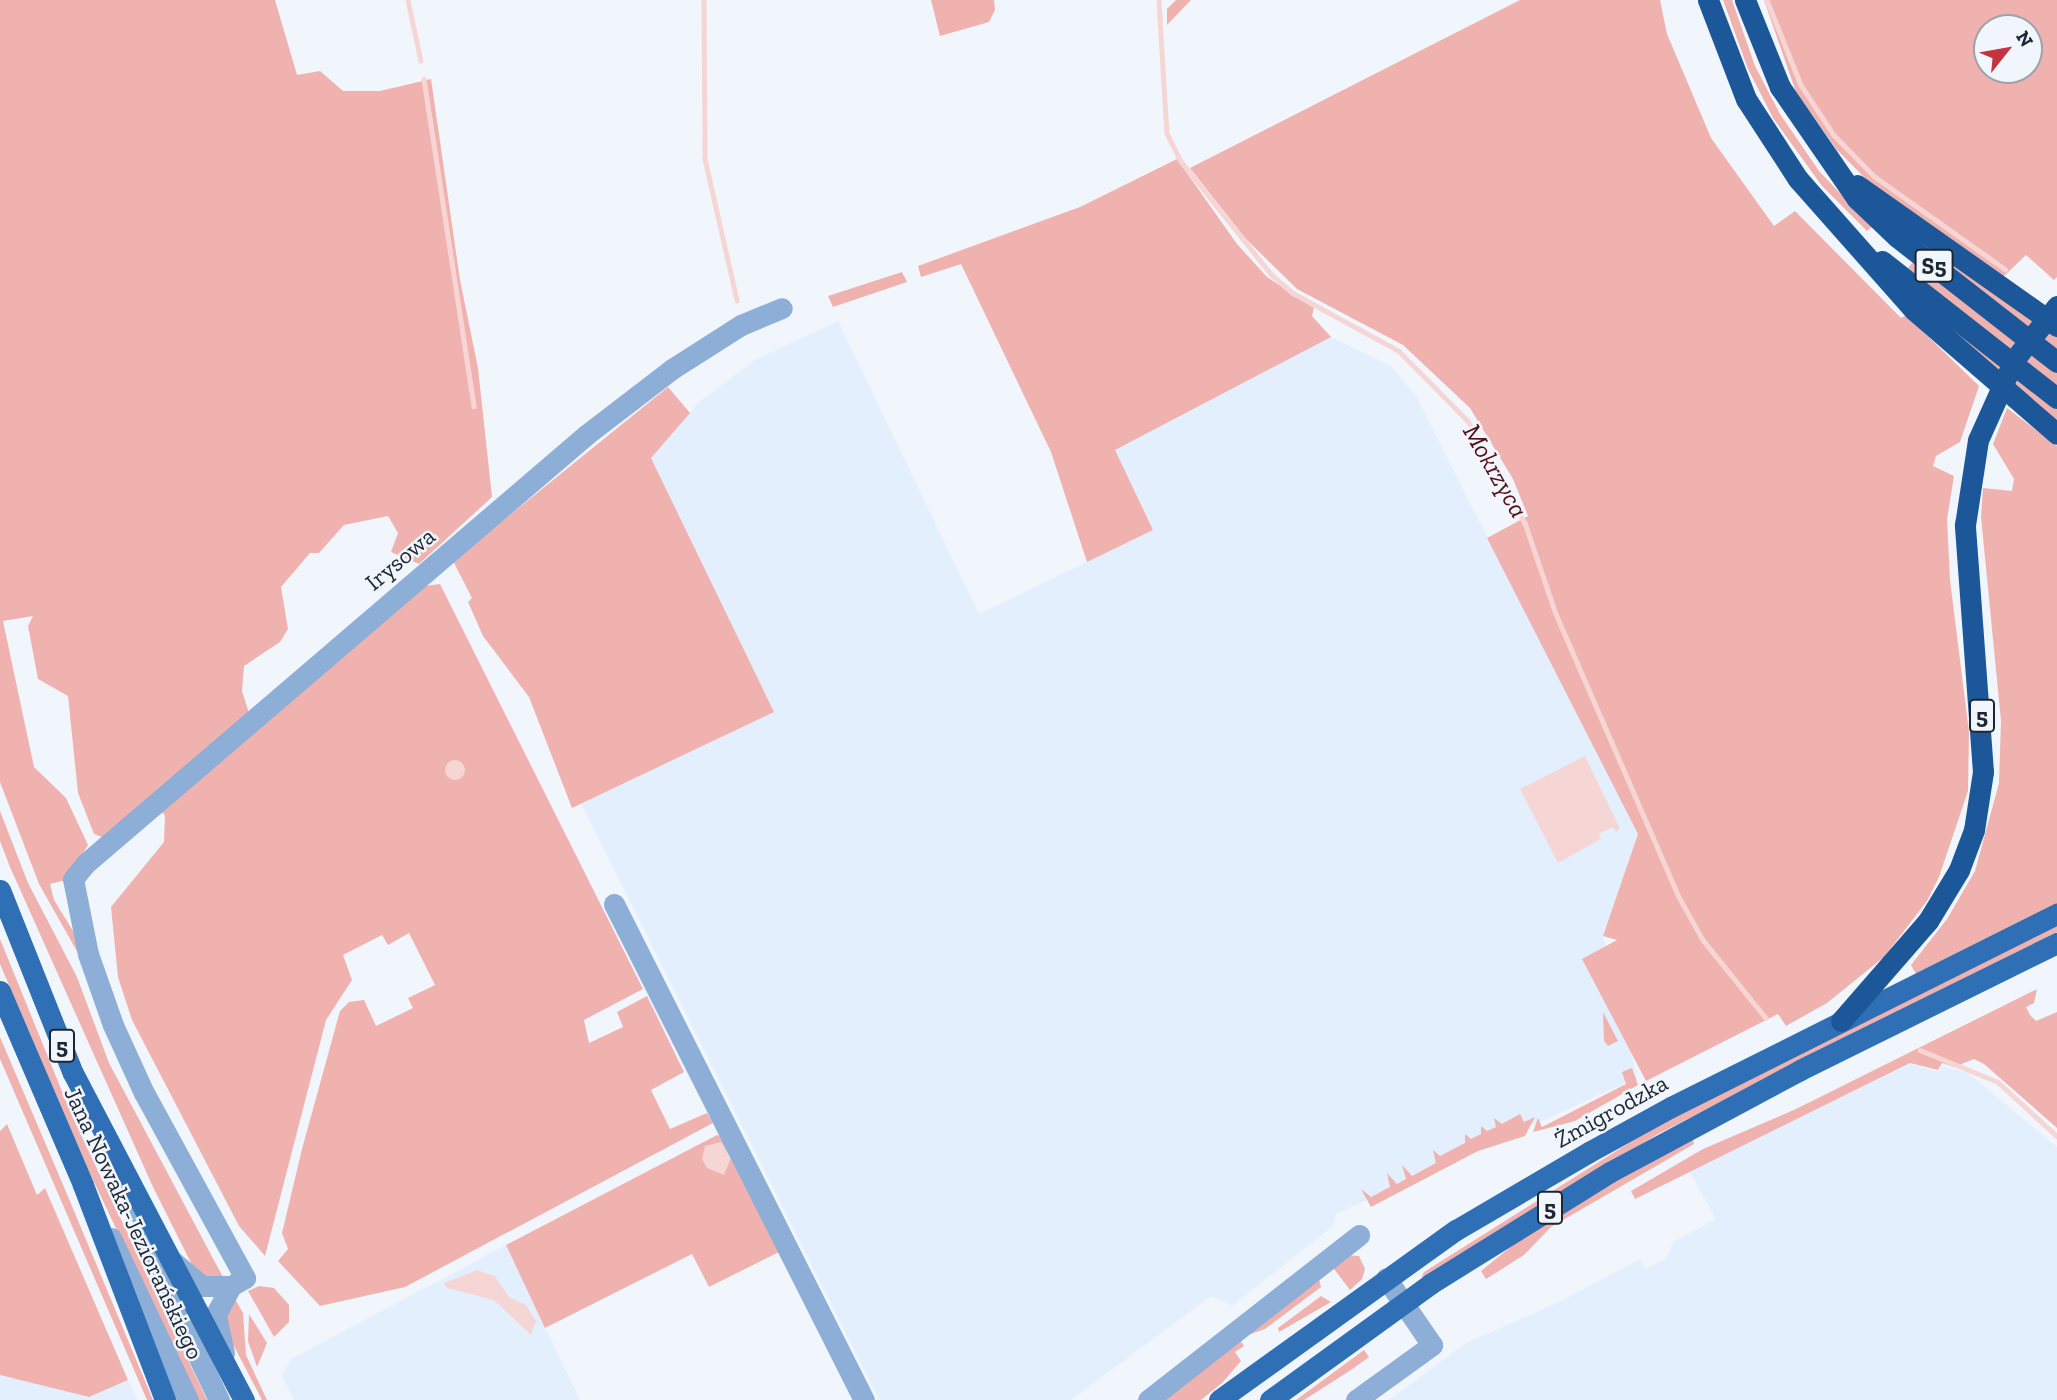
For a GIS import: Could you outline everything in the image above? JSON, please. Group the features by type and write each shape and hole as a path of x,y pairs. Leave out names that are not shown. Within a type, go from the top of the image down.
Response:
{"highway":[{"path":"1708,0 1728,62 1760,124 1844,232 1932,328 2057,435"},
{"path":"1745,0 1770,69 1825,156 1886,207 2057,326"},
{"name":"S5","path":"1825,156 1876,218 2057,362"},
{"name":"S5","path":"1844,232 2057,398"},
{"name":"5","path":"1841,1021 1928,921 1959,870 1974,830 1983,772 1965,525 1978,440 2014,360 2057,306"}],"main road":[{"name":"Jana Nowaka-Jeziorańskiego","path":"0,890 73,1073 135,1196"},
{"name":"Żmigrodzka","path":"1219,1400 1456,1230 1590,1152 1841,1021 2057,914"},
{"name":"5","path":"1270,1400 1402,1303 1523,1225 1703,1121 2057,943"},
{"name":"Jana Nowaka-Jeziorańskiego","path":"0,991 83,1185"},
{"name":"5","path":"83,1185 164,1400"},
{"name":"5","path":"135,1196 244,1400"}],"street":[{"name":"Irysowa","path":"231,1286 246,1278 144,1093 113,1025 88,954 73,879 85,863 586,435 672,369 741,325 782,308"},
{"path":"614,904 864,1400"},
{"name":"Jana Nowaka-Jeziorańskiego","path":"83,1185 188,1400"},
{"name":"Jana Nowaka-Jeziorańskiego","path":"135,1196 167,1291 219,1400"},
{"path":"1148,1400 1359,1235"},
{"path":"168,1256 202,1286 231,1286 216,1314 229,1370"},
{"path":"1356,1400 1432,1345 1386,1278"}],"shaded area":[{"path":"0,0 275,0 297,75 320,71 343,91 380,91 431,79 460,280 478,368 492,497 419,564 391,552 398,533 388,516 344,525 319,553 310,553 281,587 288,629 280,642 244,666 242,691 249,713 102,837 94,834 78,793 68,696 38,679 28,626 33,616 3,621 34,767 66,798 88,845 66,880 50,884 54,900 78,939 87,969 39,884 0,782"},
{"path":"931,0 994,0 995,10 989,22 940,36"},
{"path":"1176,0 1191,0 1167,25 1167,9"},
{"path":"1520,0 1660,0 1667,34 1711,138 1774,226 1795,211 1901,318 1906,315 1979,386 1960,442 1936,456 1933,466 1954,476 1947,519 1950,580 1969,732 1968,791 1939,877 1927,901 1884,957 1827,1003 1786,1026 1778,1014 1646,1081 1582,959 1617,940 1603,936 1638,834 1487,538 1528,516 1513,479 1470,408 1403,345 1297,289 1245,238 1190,168"},
{"path":"1723,0 1732,0 1755,66 1780,114 1819,171 1872,227 1867,231 1822,186 1773,118 1748,69"},
{"path":"1764,0 2057,0 2057,277 2054,280 2026,255 2003,277 1872,185 1837,150 1796,92"},
{"path":"1177,159 1237,244 1267,277 1314,308 1312,316 1331,337 1115,450 1153,530 1087,562 1051,452 961,264 921,277 918,266 1080,207"},
{"path":"1926,246 2057,336 2057,424 1923,307 1928,285 1908,268"},
{"path":"902,272 907,282 833,307 828,296"},
{"path":"838,321 979,614 1153,530 1114,450 1331,337 1391,366 1416,396 1638,834 1603,936 1637,1078 1336,1214 1333,1226 1232,1306 1211,1296 1071,1400 879,1400 581,804 774,712 651,458 697,404 755,360"},
{"path":"668,387 690,413 651,458 774,712 572,808 529,697 483,636 468,602 472,598 453,561"},
{"path":"2007,408 2057,446 2057,904 1916,974 1911,965 1947,919 1975,871 1999,783 2001,721 1981,517 1983,488 2012,491 2014,479 1993,444"},
{"path":"440,584 643,989 584,1020 589,1043 623,1027 617,1012 647,996 684,1072 651,1090 670,1129 707,1113 713,1123 405,1287 320,1306 278,1261 288,1249 282,1233 302,1149 340,1011 349,1002 364,1000 376,1026 413,1008 408,998 435,985 409,933 388,945 382,935 343,955 352,980 326,1020 265,1256 239,1226 132,1020 118,977 111,907 164,842 165,816 160,808 425,586"},
{"path":"1585,756 1620,829 1616,832 1613,827 1599,834 1601,839 1558,863 1520,789"},
{"path":"455,760 462,763 465,770 462,777 455,780 448,777 445,770 448,763"},
{"path":"0,811 28,883 77,977 109,1063 224,1279 197,1275 153,1187 10,867 0,841"},
{"path":"2057,925 2057,932 1658,1134 1421,1278 1424,1272 1656,1126"},
{"path":"0,939 72,1116 207,1400 197,1400 87,1167 0,964"},
{"path":"2037,989 2034,1003 2026,1007 2030,1015 2036,1021 2057,1012 2057,1128 1984,1064 1974,1059 1954,1067 1942,1063 1938,1070 1910,1063 1635,1199 1631,1191 1703,1149 1796,1109"},
{"path":"1603,1012 1618,1041 1608,1046 1604,1041"},
{"path":"0,1037 153,1400 147,1400 0,1059"},
{"path":"1910,1064 1939,1072 1942,1066 1968,1073 2057,1147 2057,1400 1389,1400 1466,1343 1559,1302 1640,1259 1646,1269 1666,1258 1674,1241 1716,1219 1689,1171"},
{"path":"1632,1068 1638,1085 1575,1121 1533,1132 1538,1118 1542,1127 1626,1084 1622,1072"},
{"path":"1520,1114 1524,1122 1535,1117 1525,1136 1478,1151 1371,1207 1361,1189 1371,1197 1390,1187 1387,1173 1397,1184 1406,1179 1402,1165 1412,1176 1436,1163 1433,1150 1440,1156 1465,1143 1465,1134 1471,1139 1481,1134 1481,1126 1487,1131 1496,1127 1494,1118 1502,1124"},
{"path":"7,1124 37,1195 45,1188 128,1380 89,1397 0,1375 0,1131"},
{"path":"717,1135 727,1138 783,1250 709,1287 692,1254 545,1328 506,1245"},
{"path":"1692,1137 1694,1144 1551,1227 1524,1255 1486,1279 1481,1271 1528,1233"},
{"path":"721,1142 731,1158 724,1175 707,1168 702,1159 705,1146"},
{"path":"506,1245 580,1400 294,1400 282,1376 291,1359"},
{"path":"1345,1255 1359,1256 1365,1269 1362,1279 1350,1290 1331,1265"},
{"path":"477,1270 495,1276 509,1297 526,1305 536,1321 531,1335 494,1300 447,1288 444,1283"},
{"path":"1318,1275 1321,1287 1265,1329 1248,1335"},
{"path":"259,1286 274,1288 289,1305 289,1322 274,1337 248,1291"},
{"path":"1321,1296 1331,1302 1279,1332 1278,1328"},
{"path":"234,1297 243,1313 246,1355 267,1400 262,1400 222,1323"},
{"path":"249,1314 267,1343 257,1367 248,1341"},
{"path":"1238,1337 1244,1346 1235,1352 1241,1361 1222,1383 1201,1400 1159,1400"},
{"path":"1364,1350 1369,1357 1304,1400 1296,1400"},
{"path":"0,1375 89,1397 128,1380 137,1400 0,1400"}],"waterway":[{"path":"408,0 421,61"},
{"path":"704,0 705,159 737,300"},
{"name":"Mokrzyca","path":"1159,0 1167,133 1180,160 1271,274 1293,293 1399,351 1468,421 1525,523 1556,614 1678,895 1703,940 1766,1018"},
{"path":"1767,0 1801,85 1834,135 1874,176 2005,269"},
{"path":"424,79 474,406"},
{"name":"Mokrzyca","path":"1920,1050 1998,1082 2057,1136"}]}
